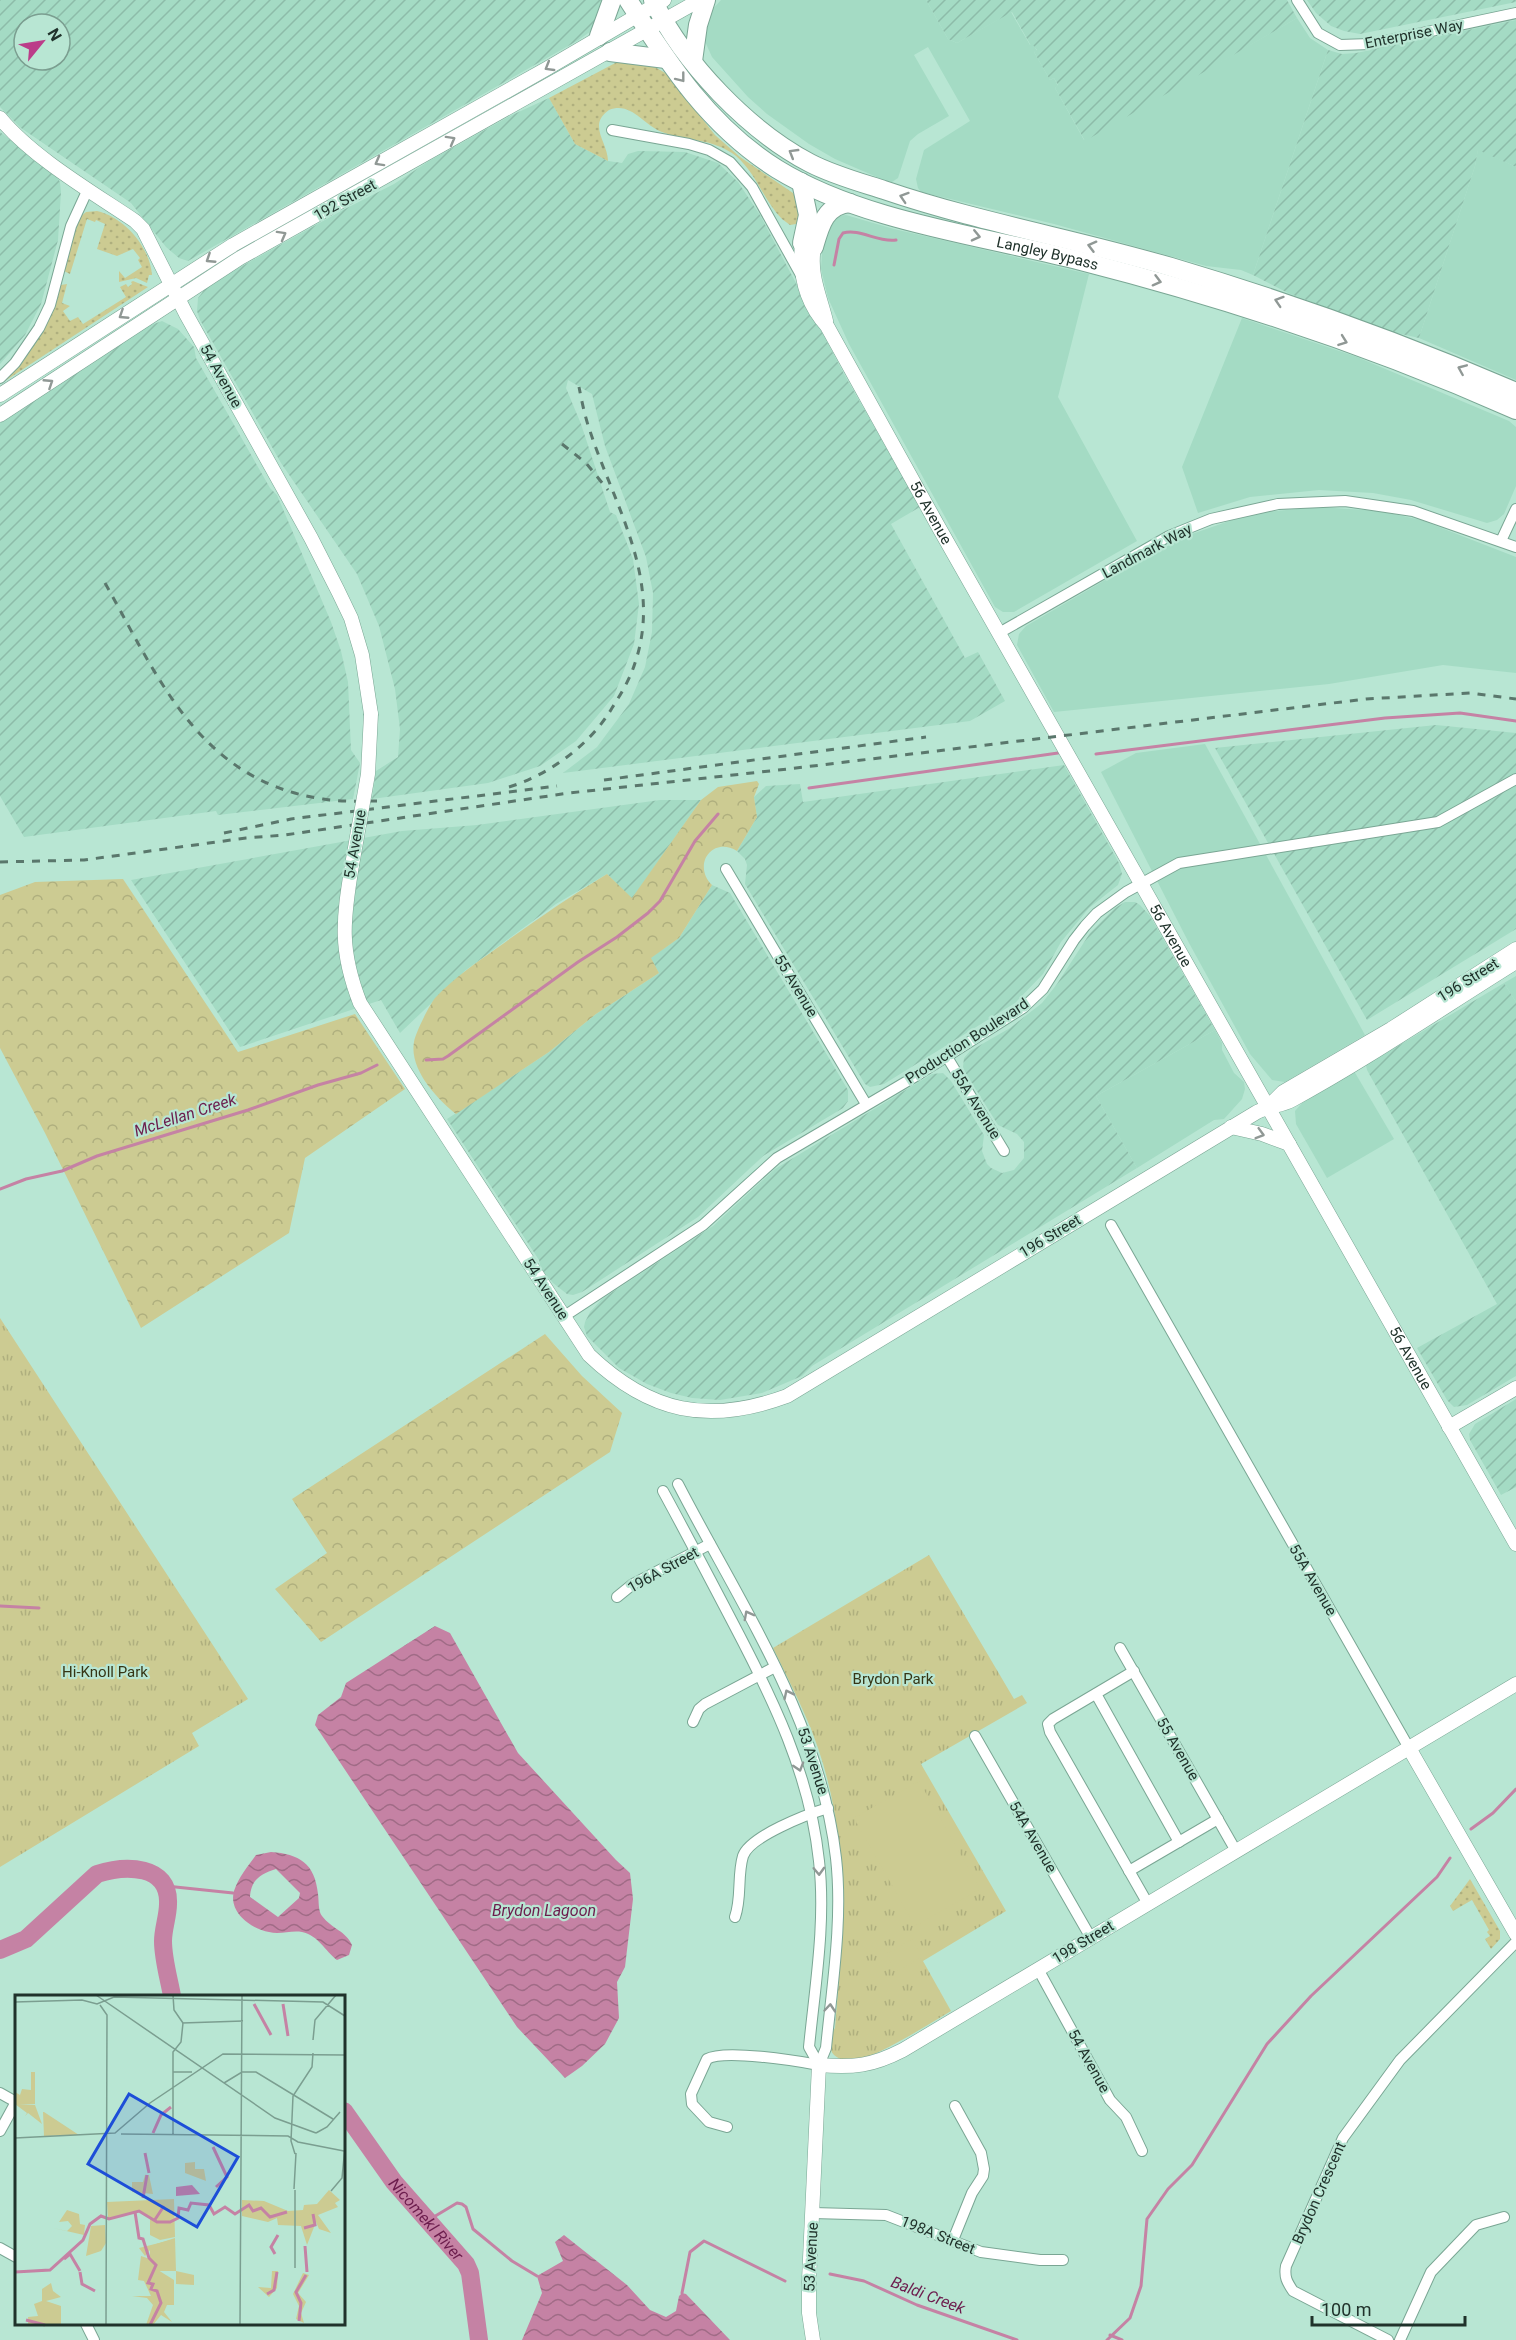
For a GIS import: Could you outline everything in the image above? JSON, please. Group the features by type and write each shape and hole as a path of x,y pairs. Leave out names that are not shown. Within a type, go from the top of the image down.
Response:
{"highway":[{"path":"599,36 612,0"},
{"path":"693,61 698,25 706,0"},
{"name":"Langley Bypass","path":"658,2 664,21 674,37 748,120 774,141 812,164 846,178 944,210 1085,244 1232,285 1355,327 1515,406"},
{"name":"Langley Bypass","path":"633,7 666,59 721,126 755,153 801,182 850,203 896,218 1080,261 1226,301 1359,346 1515,406"},
{"path":"610,52 666,59"},
{"path":"801,182 808,215 808,245"},
{"path":"808,245 831,210 836,205 850,203"}],"main road":[{"name":"192 Street","path":"0,415 240,258 700,0"},
{"name":"192 Street","path":"0,395 233,245 546,69 599,36 633,7 658,2"},
{"name":"54 Avenue","path":"0,118 9,129 43,157 143,229 311,538 351,618 362,655 371,714 368,774 351,865 343,928 350,977 360,1003 563,1317 589,1354 608,1373 634,1392 662,1403 691,1410 737,1409 771,1402 787,1396 834,1369"},
{"name":"56 Avenue","path":"808,245 801,263 804,281 814,308 827,326 1516,1544"},
{"name":"56 Avenue","path":"808,245 827,326"},
{"path":"0,404 16,393 35,372"},
{"name":"196 Street","path":"834,1369 1268,1106 1283,1092 1391,1029 1516,949"},
{"name":"196 Street","path":"1268,1106 1289,1102 1516,962"},
{"path":"1231,1127 1262,1134 1289,1144"},
{"path":"1449,1427 1516,1388"},
{"name":"198 Street","path":"819,2065 856,2067 885,2059 1516,1684"},
{"name":"55A Avenue","path":"1409,1748 1516,1934"},
{"name":"53 Avenue","path":"813,2340 809,2313 819,2065"}],"street":[{"name":"Enterprise Way","path":"1297,0 1318,33 1340,45 1370,44 1516,13"},
{"name":"56 Avenue","path":"612,130 689,144 719,155 744,176 804,281"},
{"path":"0,378 15,363 39,328 50,305 71,226 88,189"},
{"name":"56 Avenue","path":"772,222 784,234 808,245"},
{"name":"Landmark Way","path":"999,633 1168,536 1211,519 1271,506 1335,501 1361,502 1413,511 1516,547"},
{"path":"1501,541 1516,509"},
{"name":"Production Boulevard","path":"563,1317 704,1225 777,1158 1000,1024 1033,999 1055,973 1074,940 1097,913 1141,884 1179,863 1438,822 1516,778"},
{"name":"55 Avenue","path":"726,868 866,1104"},
{"name":"55A Avenue","path":"947,1057 1004,1150"},
{"name":"55A Avenue","path":"1111,1225 1409,1748"},
{"name":"53 Avenue","path":"678,1484 797,1712 816,1760 828,1808 836,1859 837,1923 826,2048 819,2065"},
{"name":"53 Avenue","path":"663,1491 760,1674 783,1722 795,1755 810,1813 819,1862 820,1923 809,2047 819,2065"},
{"name":"196A Street","path":"617,1597 633,1584 695,1552 707,1539"},
{"name":"55 Avenue","path":"1120,1648 1236,1851"},
{"path":"693,1722 699,1708 775,1667"},
{"path":"1134,1671 1048,1724 1050,1732 1148,1904"},
{"path":"1096,1694 1179,1842"},
{"name":"54A Avenue","path":"975,1736 1091,1938"},
{"path":"735,1917 740,1896 742,1862 747,1849 789,1822 828,1808"},
{"path":"1129,1871 1218,1819"},
{"name":"Brydon Crescent","path":"1388,2340 1293,2291 1287,2282 1286,2266 1343,2138 1400,2060 1516,1942"},
{"name":"54 Avenue","path":"1038,1969 1110,2100 1126,2117 1142,2151"},
{"name":"198 Street","path":"727,2127 709,2122 692,2104 692,2094 707,2059 723,2055 819,2065"},
{"path":"0,2093 15,2101"},
{"path":"0,2131 15,2104"},
{"path":"953,2240 972,2193 984,2176 981,2153 955,2106"},
{"name":"198A Street","path":"813,2213 886,2215 990,2253 1040,2260 1063,2260"},
{"path":"1400,2340 1431,2272 1476,2225 1504,2217"},
{"path":"0,2248 15,2256"},
{"path":"86,2325 94,2340"}],"shaded area":[{"path":"0,0 606,0 594,29 577,41 188,261 179,258 166,247 131,203 21,128 0,107"},
{"path":"721,0 926,0 948,39 957,43 1011,12 1030,45 1033,44 1037,51 1034,52 1050,80 1054,78 1058,86 1055,88 1084,140 1297,18 1310,38 1328,50 1253,275 1241,270 1206,266 1054,224 921,192 916,179 924,150 970,121 928,47 914,55 949,116 910,141 898,178 892,182 886,181 835,159 809,144 767,114 748,97 712,57 703,37 711,11"},
{"path":"926,0 1287,0 1297,18 1085,141 1055,88 1058,85 1054,78 1050,80 1034,52 1037,50 1033,45 1031,46 1012,12 957,43 948,39"},
{"path":"1307,0 1516,0 1516,2 1360,34 1331,26 1316,13"},
{"path":"1516,20 1516,167 1478,150 1475,166 1419,338 1388,331 1288,293 1253,275 1328,50 1342,54 1356,53"},
{"path":"549,98 575,144 608,161 622,163 628,154 638,151 685,152 718,163 738,182 760,215 844,374 920,507 891,524 965,658 978,652 1005,701 970,721 563,773 597,747 629,704 645,667 652,632 653,593 646,557 605,446 592,394 568,380 566,388 581,424 610,512 616,515 633,559 639,604 634,644 614,696 576,741 540,766 488,783 372,799 376,771 398,757 400,729 395,689 379,626 357,574 281,463 200,320 197,311 198,298 205,289 235,270 394,184 429,161 512,115"},
{"path":"0,132 56,175 60,182 61,192 58,240 41,304 25,335 0,364"},
{"path":"1478,149 1516,167 1516,380 1419,338 1475,166"},
{"path":"846,215 894,229 1089,274 1058,397 1137,541 1014,612 1003,612 995,607 849,344 828,298 821,269 823,237 829,224 838,216"},
{"path":"1242,318 1357,357 1509,421 1516,427 1516,486 1504,514 1497,520 1487,523 1411,500 1373,493 1319,490 1250,497 1198,513 1182,467"},
{"path":"162,321 178,329 194,347 196,358 270,488 277,495 331,622 348,682 351,750 360,763 353,799 218,815 216,811 24,837 0,796 0,423 148,326"},
{"path":"1319,507 1380,511 1421,520 1516,557 1516,673 1443,665 1329,684 1054,712 1017,645 1019,634 1026,626 1131,565 1189,535 1232,520 1266,512"},
{"path":"1436,725 1516,733 1516,929 1367,1020 1215,748"},
{"path":"1205,744 1365,1035 1285,1082 1272,1080 1250,1054 1189,943 1101,772 1136,753"},
{"path":"1064,765 1119,863 1122,874 1118,885 1089,908 1061,942 1043,974 1015,1003 884,1084 870,1087 865,1084 745,884 747,865 745,859 737,851 757,817 754,797 766,786 800,784 803,802"},
{"path":"660,800 701,800 632,899 607,874 556,904 466,970 400,1033 381,1000 240,1047 131,880 402,831 477,825"},
{"path":"712,885 730,893 848,1090 848,1101 843,1108 763,1156 698,1217 582,1292 567,1294 541,1269 539,1260 447,1119 549,1052 596,1014 659,973 650,958 679,938"},
{"path":"1125,902 1135,902 1150,916 1215,1030 1096,1096 1137,1168 812,1366 802,1376 762,1393 720,1400 692,1398 671,1393 647,1384 619,1368 587,1336 585,1322 590,1312 602,1299 713,1226 775,1169 932,1074 943,1073 951,1081 984,1135 982,1151 987,1164 1002,1173 1014,1170 1024,1158 1024,1142 1017,1134 998,1125 965,1072 964,1058 970,1051 1010,1028 1042,1003 1090,933 1115,908"},
{"path":"1516,976 1516,1002 1504,983"},
{"path":"1504,983 1516,1002 1516,1376 1467,1405 1454,1407 1447,1400 1417,1348 1497,1304 1366,1065"},
{"path":"1215,1030 1234,1073 1244,1082 1245,1089 1242,1099 1224,1119 1214,1120 1137,1168 1096,1096"},
{"path":"1354,1071 1394,1139 1327,1178 1296,1124 1295,1111 1302,1103"},
{"path":"1516,1399 1516,1487 1501,1495 1470,1440 1469,1434 1475,1424"}],"green space":[{"path":"619,61 648,63 667,74 715,135 740,157 793,193 799,203 799,221 790,225 782,219 749,170 727,150 709,143 662,132 630,111 617,108 609,110 600,122 600,134 608,161 575,144 549,98"},
{"path":"97,211 117,220 141,244 152,275 149,275 147,283 136,278 119,282 119,271 125,278 142,267 138,260 140,258 133,249 117,256 97,249 105,224 96,220 95,222 87,219 70,274 64,271 79,218 86,212"},
{"path":"133,281 148,287 5,381 4,379 45,327 61,285 67,284 62,303 70,306 63,311 70,321 78,317 83,324 126,297 120,287 126,284 128,287"},
{"path":"757,781 759,784 754,797 757,817 737,851 728,847 720,847 708,855 704,869 712,885 679,938 651,958 659,973 596,1014 549,1052 456,1114 433,1092 416,1063 414,1042 436,997 481,959 607,874 632,898 701,800 718,787"},
{"path":"123,879 238,1052 355,1014 405,1089 305,1158 289,1233 141,1328 45,1133 0,1048 0,895 35,882"},
{"name":"Hi-Knoll Park","path":"0,1318 248,1699 192,1733 199,1746 0,1867"},
{"path":"545,1334 582,1376 622,1413 610,1452 321,1642 275,1589 327,1553 292,1499"},
{"name":"Brydon Park","path":"929,1555 1014,1699 1022,1695 1027,1703 921,1764 1006,1911 923,1961 951,2011 884,2050 860,2060 848,2061 836,2056 830,2044 835,2028 842,1922 840,1852 835,1817 818,1748 773,1648"},
{"path":"919,1781 980,1889 915,1926 854,1818"},
{"path":"1470,1879 1500,1931 1500,1939 1491,1949 1485,1939 1490,1936 1487,1932 1489,1930 1472,1900 1453,1911 1450,1906"},
{"path":"912,1939 922,1957 896,1972 886,1954"}],"water":[{"name":"Brydon Lagoon","path":"435,1626 450,1633 518,1753 630,1873 633,1899 625,1967 617,1982 619,2018 605,2044 582,2066 565,2078 517,2027 315,1725 318,1715 341,1697 346,1683"},
{"path":"281,1853 304,1862 316,1883 321,1914 349,1940 352,1945 349,1955 337,1960 313,1936 298,1932 269,1932 255,1927 243,1918 234,1906 234,1891 256,1855","holes":["276,1869 300,1893 299,1898 278,1917 250,1897 254,1882 265,1873"]},
{"path":"564,2235 627,2285 650,2310 666,2317 676,2311 679,2296 682,2293 686,2294 730,2340 522,2340 542,2293 537,2276 563,2261 555,2242"}],"waterway":[{"path":"834,265 839,239 843,233 856,232 896,240"},
{"path":"1096,754 1385,718 1460,713 1516,721"},
{"path":"809,788 1058,753"},
{"name":"McLellan Creek","path":"426,1060 443,1059 448,1056 648,913 660,901 695,841 718,814"},
{"name":"McLellan Creek","path":"0,1189 26,1179 62,1171 97,1156 361,1073 377,1065"},
{"path":"0,1606 39,1608"},
{"path":"1471,1829 1493,1813 1516,1789"},
{"path":"1107,2340 1130,2318 1141,2286 1147,2219 1168,2189 1192,2165 1267,2044 1311,1996 1437,1877 1450,1858"},
{"name":"Nicomekl River","path":"0,1950 26,1939 97,1874 120,1869 144,1871 162,1881 167,1891 168,1909 163,1948 172,1995"},
{"path":"166,1886 233,1893"},
{"name":"Baldi Creek","path":"345,2112 394,2182 466,2264 470,2273 479,2340"},
{"name":"Baldi Creek","path":"427,2221 457,2203 462,2204 466,2207 473,2229 512,2261 537,2276"},
{"name":"Baldi Creek","path":"682,2293 690,2252 704,2241 785,2281"},
{"name":"Baldi Creek","path":"830,2274 864,2281 917,2305 1017,2340"},
{"name":"Baldi Creek","path":"1110,2335 1122,2340"}],"railway":[{"path":"509,787 524,782 554,766 593,734 628,681 642,633 643,603 640,574 623,516 590,431 579,387"},
{"path":"562,444 586,463 608,490"},
{"path":"105,583 165,689 188,720 214,748 245,771 281,788 330,800 377,801"},
{"path":"0,862 84,860 246,838 285,835 569,793 788,769 1366,699 1470,693 1516,699"},
{"path":"604,780 926,737"},
{"path":"224,833 291,819 557,786"}]}
